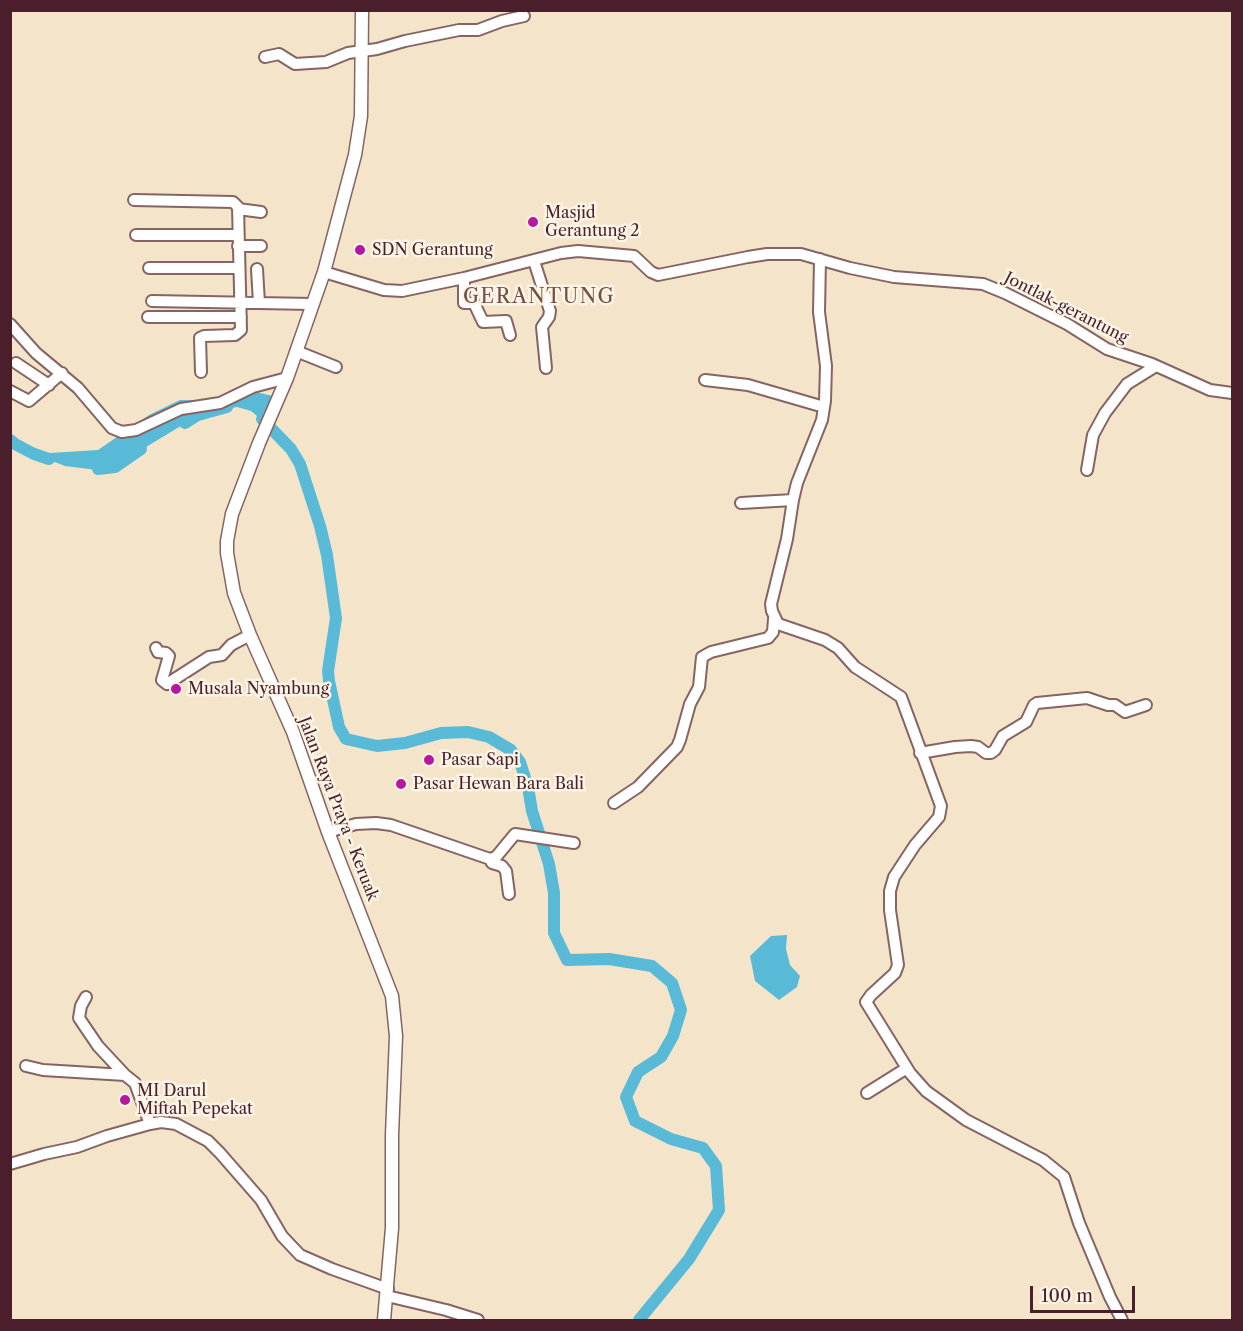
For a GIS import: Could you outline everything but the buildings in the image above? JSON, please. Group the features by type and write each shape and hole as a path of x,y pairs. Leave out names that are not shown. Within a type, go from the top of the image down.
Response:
{"main road":[{"name":"Jalan Raya Praya - Keruak","path":"362,10 361,116 358,144 324,272 286,378 258,443 232,514 227,553 234,593 298,746 328,832 388,983 394,1009 392,1228 384,1320"}],"street":[{"path":"265,57 279,54 295,63 326,62 361,50 377,50 405,41 459,30 478,30 524,16"},
{"path":"134,200 233,202 238,209 241,330 238,334 200,338 201,372"},
{"path":"238,209 261,212"},
{"path":"136,235 238,240 261,246"},
{"name":"Jontlak-gerantung","path":"324,272 392,291 413,290 567,252 586,251 634,256 654,273 663,275 700,265 766,254 801,254 850,268 894,277 983,284 1067,324 1107,349 1156,366 1210,390 1233,393"},
{"path":"614,803 638,787 677,747 690,704 699,687 702,657 711,652 768,639 773,632 774,619 771,604 787,539 793,500 797,483 822,420 824,407 826,366 819,312 820,259"},
{"path":"534,261 550,311 542,327 546,368"},
{"path":"149,268 239,268"},
{"path":"258,269 259,303"},
{"path":"464,278 465,303 474,303 483,322 506,321 510,334"},
{"path":"152,301 312,304"},
{"path":"148,317 241,317"},
{"path":"10,324 36,353 62,373 112,428 122,432 136,430 181,409 220,403 253,387 286,378"},
{"path":"296,351 336,367"},
{"path":"16,363 49,385"},
{"path":"1087,470 1093,435 1105,413 1127,384 1156,366"},
{"path":"10,391 28,401 39,395 62,373"},
{"path":"705,380 748,385 824,407"},
{"path":"741,503 793,500"},
{"path":"774,619 780,625 825,640 838,648 855,667 897,694 907,712 920,753 940,799 940,813 936,822 910,851 894,877 890,891 890,910 898,965 895,973 866,1002 907,1068 926,1092 953,1112 1033,1154 1061,1173 1066,1180 1098,1268 1122,1320"},
{"path":"156,648 159,652 169,655 162,680 168,684 192,666 209,657 222,655 231,645 250,635"},
{"path":"920,753 971,746 978,747 986,753 994,751 1003,736 1026,722 1032,708 1037,703 1087,698 1115,705 1125,712 1146,705"},
{"path":"328,832 357,824 391,825 490,859 492,863 502,866 506,871 509,894"},
{"path":"490,859 496,857 515,834 574,843"},
{"path":"86,997 81,1006 79,1018 98,1046 135,1083 150,1124"},
{"path":"26,1066 43,1070 125,1075"},
{"path":"867,1093 907,1068"},
{"path":"10,1164 77,1147 150,1124 161,1122 176,1124 208,1141 261,1200 282,1236 300,1255 387,1293 478,1320"}],"water":[{"path":"247,390 273,396 263,421 251,411 237,407 199,415 113,467 97,470 65,466 34,454 98,450 149,415 180,400 230,401"},
{"path":"787,935 786,949 790,965 800,976 797,987 779,1000 755,981 750,956 771,936"}],"waterway":[{"path":"185,423 198,415 227,407"},
{"path":"262,419 291,449 300,464 320,526 327,555 336,618 328,671 329,681 339,727 346,739 377,746 405,743 441,733 468,732 489,737 511,750 520,762 528,787 532,811 549,864 554,893 554,933 567,960 609,959 652,966 672,983 681,1010 673,1036 661,1057 638,1072 626,1097 635,1121 671,1139 703,1148 716,1166 719,1210 689,1259 639,1320"},
{"path":"10,440 34,454 49,459"},
{"path":"98,469 115,467 141,449"}],"place":[{"name":"Masjid Gerantung 2","path":"533,222"},
{"name":"SDN Gerantung","path":"360,250"},
{"name":"Musala Nyambung","path":"176,689"},
{"name":"Pasar Sapi","path":"429,760"},
{"name":"Pasar Hewan Bara Bali","path":"401,784"},
{"name":"MI Darul Miftah Pepekat","path":"125,1100"}],"district":[{"name":"GERANTUNG","path":"539,297"}]}
